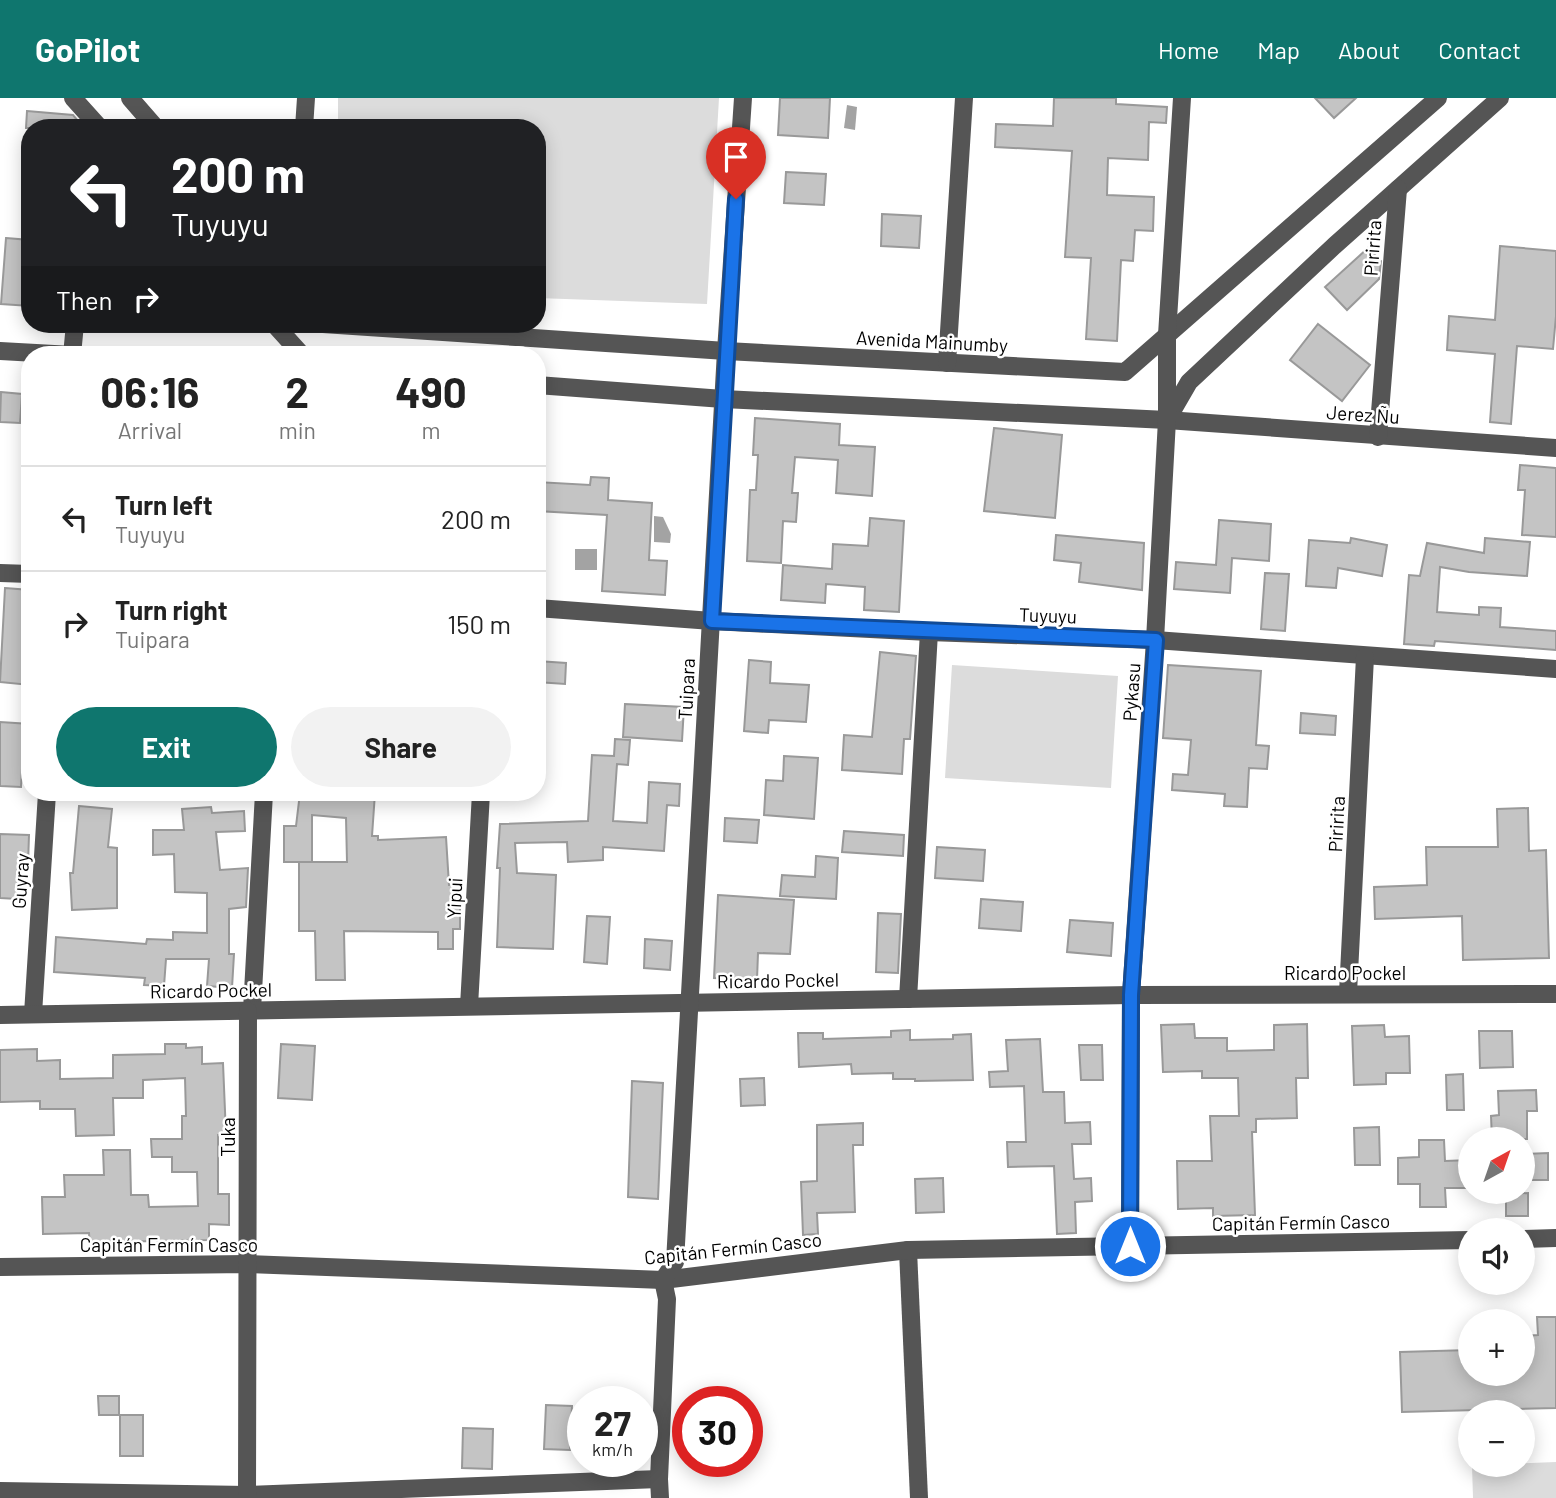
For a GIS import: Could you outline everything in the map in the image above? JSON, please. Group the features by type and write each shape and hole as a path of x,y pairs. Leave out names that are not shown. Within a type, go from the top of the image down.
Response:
{"street":[{"path":"73,98 89,119"},
{"path":"130,98 148,119"},
{"path":"305,119 306,98"},
{"name":"Tuipara","path":"663,1280 675,1262 723,399 743,98"},
{"path":"947,363 964,98"},
{"name":"Pykasu","path":"1130,1246 1131,995 1156,640 1167,420 1167,335 1182,98"},
{"name":"Avenida Mainumby","path":"457,333 726,351 1125,372 1438,98"},
{"path":"546,387 723,399 1167,420 1189,382 1500,98"},
{"name":"Piririta","path":"1378,437 1398,189"},
{"path":"0,351 21,352"},
{"name":"Jerez Ñu","path":"1167,420 1556,448"},
{"path":"0,573 21,574"},
{"name":"Tuyuyu","path":"546,609 712,621 1156,640 1556,669"},
{"path":"908,999 929,632"},
{"name":"Piririta","path":"1348,993 1365,657"},
{"name":"Guyray","path":"33,1014 46,801"},
{"name":"Tuka","path":"247,1497 250,1011 263,801"},
{"name":"Yipui","path":"470,1006 481,801"},
{"name":"Ricardo Pockel","path":"0,1015 1131,995 1556,994"},
{"path":"1535,1239 1556,1238"},
{"name":"Capitán Fermín Casco","path":"0,1267 247,1264 663,1280 908,1250 1458,1240"},
{"path":"908,1250 919,1498"},
{"path":"660,1498 667,1299 663,1280"},
{"path":"0,1491 247,1497 659,1479"}],"shaded area":[{"path":"338,98 719,98 707,304 546,298 546,119 338,119"},
{"path":"847,105 857,107 855,130 844,128"},
{"path":"654,516 663,517 671,534 670,543 654,542"},
{"path":"575,549 597,549 597,570 575,570"},
{"path":"952,665 1118,676 1111,788 945,778"},
{"path":"1556,1462 1556,1498 1473,1498 1472,1477 1535,1477 1535,1463"}],"building":[{"path":"780,98 830,98 828,138 778,135"},
{"path":"1054,98 1116,98 1116,104 1167,107 1166,123 1149,122 1148,160 1108,158 1107,195 1154,197 1153,231 1135,230 1133,261 1121,260 1117,341 1086,339 1091,258 1065,257 1072,151 995,147 996,124 1053,126"},
{"path":"1315,98 1356,98 1334,118"},
{"path":"27,111 73,115 76,119 27,119"},
{"path":"786,172 826,174 824,205 784,203"},
{"path":"882,214 921,216 919,248 881,246"},
{"path":"6,238 21,239 21,305 1,304"},
{"path":"1500,246 1556,251 1553,349 1517,346 1511,424 1490,422 1495,354 1447,350 1449,316 1495,320"},
{"path":"1368,248 1381,261 1379,279 1347,310 1325,287"},
{"path":"1318,324 1370,365 1342,401 1290,360"},
{"path":"1,392 21,394 20,423 0,422"},
{"path":"755,418 840,424 839,445 875,447 872,496 836,493 838,460 795,457 792,493 798,493 796,522 783,521 781,563 747,561 750,490 756,490 758,455 753,455"},
{"path":"994,428 1062,435 1055,518 984,511"},
{"path":"1520,465 1556,468 1556,537 1522,535 1525,490 1518,490"},
{"path":"591,477 609,478 608,500 652,503 649,560 667,561 665,595 602,591 607,515 546,512 546,483 590,485"},
{"path":"870,518 904,521 899,612 864,610 865,587 826,584 825,603 781,600 783,565 832,569 833,544 868,546"},
{"path":"1219,520 1271,524 1269,561 1232,558 1230,593 1174,589 1176,562 1216,565"},
{"path":"1056,535 1144,543 1142,590 1079,582 1081,563 1054,560"},
{"path":"1351,538 1387,545 1382,576 1338,568 1336,588 1306,586 1309,540 1350,543"},
{"path":"1485,538 1530,542 1527,576 1440,567 1437,612 1479,615 1479,607 1501,608 1500,627 1556,631 1556,650 1435,641 1434,646 1404,644 1409,575 1420,576 1427,543 1484,553"},
{"path":"1265,573 1289,574 1285,631 1261,629"},
{"path":"5,588 21,589 21,684 0,682"},
{"path":"880,652 916,656 910,739 904,739 902,774 842,770 844,735 872,737"},
{"path":"749,660 771,662 770,683 809,685 806,722 769,720 768,733 744,731"},
{"path":"546,662 566,663 565,684 546,683"},
{"path":"1168,665 1261,671 1256,745 1269,746 1267,769 1249,768 1247,807 1224,806 1225,794 1172,790 1173,774 1188,775 1191,740 1163,738"},
{"path":"625,704 684,707 682,741 623,737"},
{"path":"1301,713 1336,716 1335,735 1300,733"},
{"path":"0,722 21,723 21,787 0,786"},
{"path":"615,739 630,740 628,765 617,764 613,821 647,823 649,782 680,784 679,806 667,805 664,851 603,847 603,860 568,862 567,842 515,843 517,873 556,875 553,949 497,947 500,824 588,821 592,755 614,756"},
{"path":"784,756 818,758 814,819 764,815 766,780 783,781"},
{"path":"299,801 374,801 372,836 378,836 378,840 446,837 449,885 460,885 460,929 453,929 453,949 438,949 438,932 344,931 345,980 316,980 315,931 299,931 299,862 284,862 284,826 296,826","holes":["312,815 346,818 347,862 312,862"]},
{"path":"79,806 112,809 108,847 117,848 117,908 72,910 70,873 73,873"},
{"path":"211,807 212,813 244,811 245,831 216,832 220,870 248,868 246,907 229,909 229,954 234,954 232,988 207,986 209,959 166,959 164,986 144,985 145,978 54,972 56,937 146,944 147,939 173,940 173,932 207,933 207,893 175,892 174,854 153,855 153,830 184,830 182,809"},
{"path":"1528,808 1529,851 1546,850 1549,958 1463,960 1462,916 1375,919 1374,887 1427,885 1426,847 1498,847 1497,809"},
{"path":"725,818 759,820 757,843 724,841"},
{"path":"844,831 904,835 903,856 842,852"},
{"path":"0,834 29,835 28,865 18,864 17,899 0,898"},
{"path":"937,847 985,850 983,881 935,878"},
{"path":"816,856 838,858 836,899 780,896 782,875 815,877"},
{"path":"718,895 794,900 790,954 758,953 757,980 714,978"},
{"path":"981,899 1023,902 1021,931 979,928"},
{"path":"878,913 901,914 898,973 876,972"},
{"path":"587,916 610,917 607,964 584,962"},
{"path":"1070,920 1113,923 1111,956 1067,952"},
{"path":"645,939 672,941 670,970 644,968"},
{"path":"1194,1024 1195,1038 1227,1038 1227,1051 1274,1050 1274,1025 1307,1024 1308,1078 1296,1078 1297,1118 1256,1119 1256,1132 1252,1132 1255,1215 1213,1216 1213,1208 1178,1209 1177,1161 1212,1161 1210,1116 1239,1116 1238,1078 1202,1078 1202,1071 1163,1072 1161,1025"},
{"path":"1384,1025 1385,1037 1409,1036 1410,1073 1386,1073 1386,1084 1354,1085 1352,1026"},
{"path":"910,1030 910,1040 953,1039 953,1035 971,1034 973,1080 915,1081 893,1079 893,1073 852,1074 851,1064 799,1067 798,1033 823,1033 823,1039 891,1037 891,1031"},
{"path":"1479,1031 1512,1031 1513,1067 1480,1068"},
{"path":"1040,1039 1043,1092 1064,1092 1065,1123 1090,1122 1091,1144 1072,1144 1074,1179 1091,1178 1092,1201 1075,1202 1076,1233 1057,1234 1054,1166 1008,1167 1007,1142 1026,1142 1024,1086 990,1087 989,1072 1008,1071 1006,1040"},
{"path":"165,1044 186,1044 186,1048 202,1047 202,1064 223,1063 226,1135 218,1135 218,1194 229,1194 229,1225 209,1224 209,1240 107,1242 107,1248 90,1248 89,1233 43,1234 42,1197 65,1197 64,1175 104,1175 103,1150 130,1150 131,1195 148,1195 149,1207 198,1206 197,1172 172,1172 172,1157 152,1157 151,1139 182,1139 182,1116 186,1116 185,1078 143,1080 143,1098 113,1098 114,1135 76,1136 75,1109 40,1109 40,1101 0,1102 0,1050 37,1049 37,1061 60,1060 60,1079 113,1078 113,1055 165,1054"},
{"path":"281,1044 315,1046 312,1100 278,1098"},
{"path":"1079,1045 1102,1045 1103,1080 1081,1080"},
{"path":"1463,1074 1464,1110 1447,1110 1446,1075"},
{"path":"764,1078 765,1105 741,1106 740,1079"},
{"path":"632,1081 663,1083 658,1199 628,1197"},
{"path":"1536,1090 1537,1111 1527,1111 1527,1127 1491,1127 1491,1116 1499,1115 1498,1091"},
{"path":"863,1123 863,1145 853,1145 855,1212 817,1213 818,1234 803,1235 801,1182 817,1181 817,1125"},
{"path":"1379,1127 1380,1165 1355,1165 1354,1128"},
{"path":"1419,1140 1444,1140 1445,1161 1458,1160 1458,1188 1445,1188 1446,1207 1420,1207 1420,1184 1398,1184 1398,1158 1419,1157"},
{"path":"1548,1153 1548,1180 1535,1180 1535,1154"},
{"path":"943,1178 944,1212 916,1213 915,1179"},
{"path":"1506,1204 1528,1204 1528,1216 1506,1216"},
{"path":"1537,1317 1556,1317 1556,1408 1535,1409 1535,1400 1458,1400 1458,1411 1402,1412 1400,1352 1458,1350 1458,1386 1535,1386 1535,1335 1538,1335"},
{"path":"98,1396 119,1396 119,1415 99,1415"},
{"path":"546,1405 567,1406 567,1450 544,1449"},
{"path":"120,1415 143,1415 143,1456 120,1456"},
{"path":"463,1428 493,1429 492,1469 462,1468"}],"route":[{"path":"736,199 712,621 1156,640 1131,995 1130,1246"}]}
